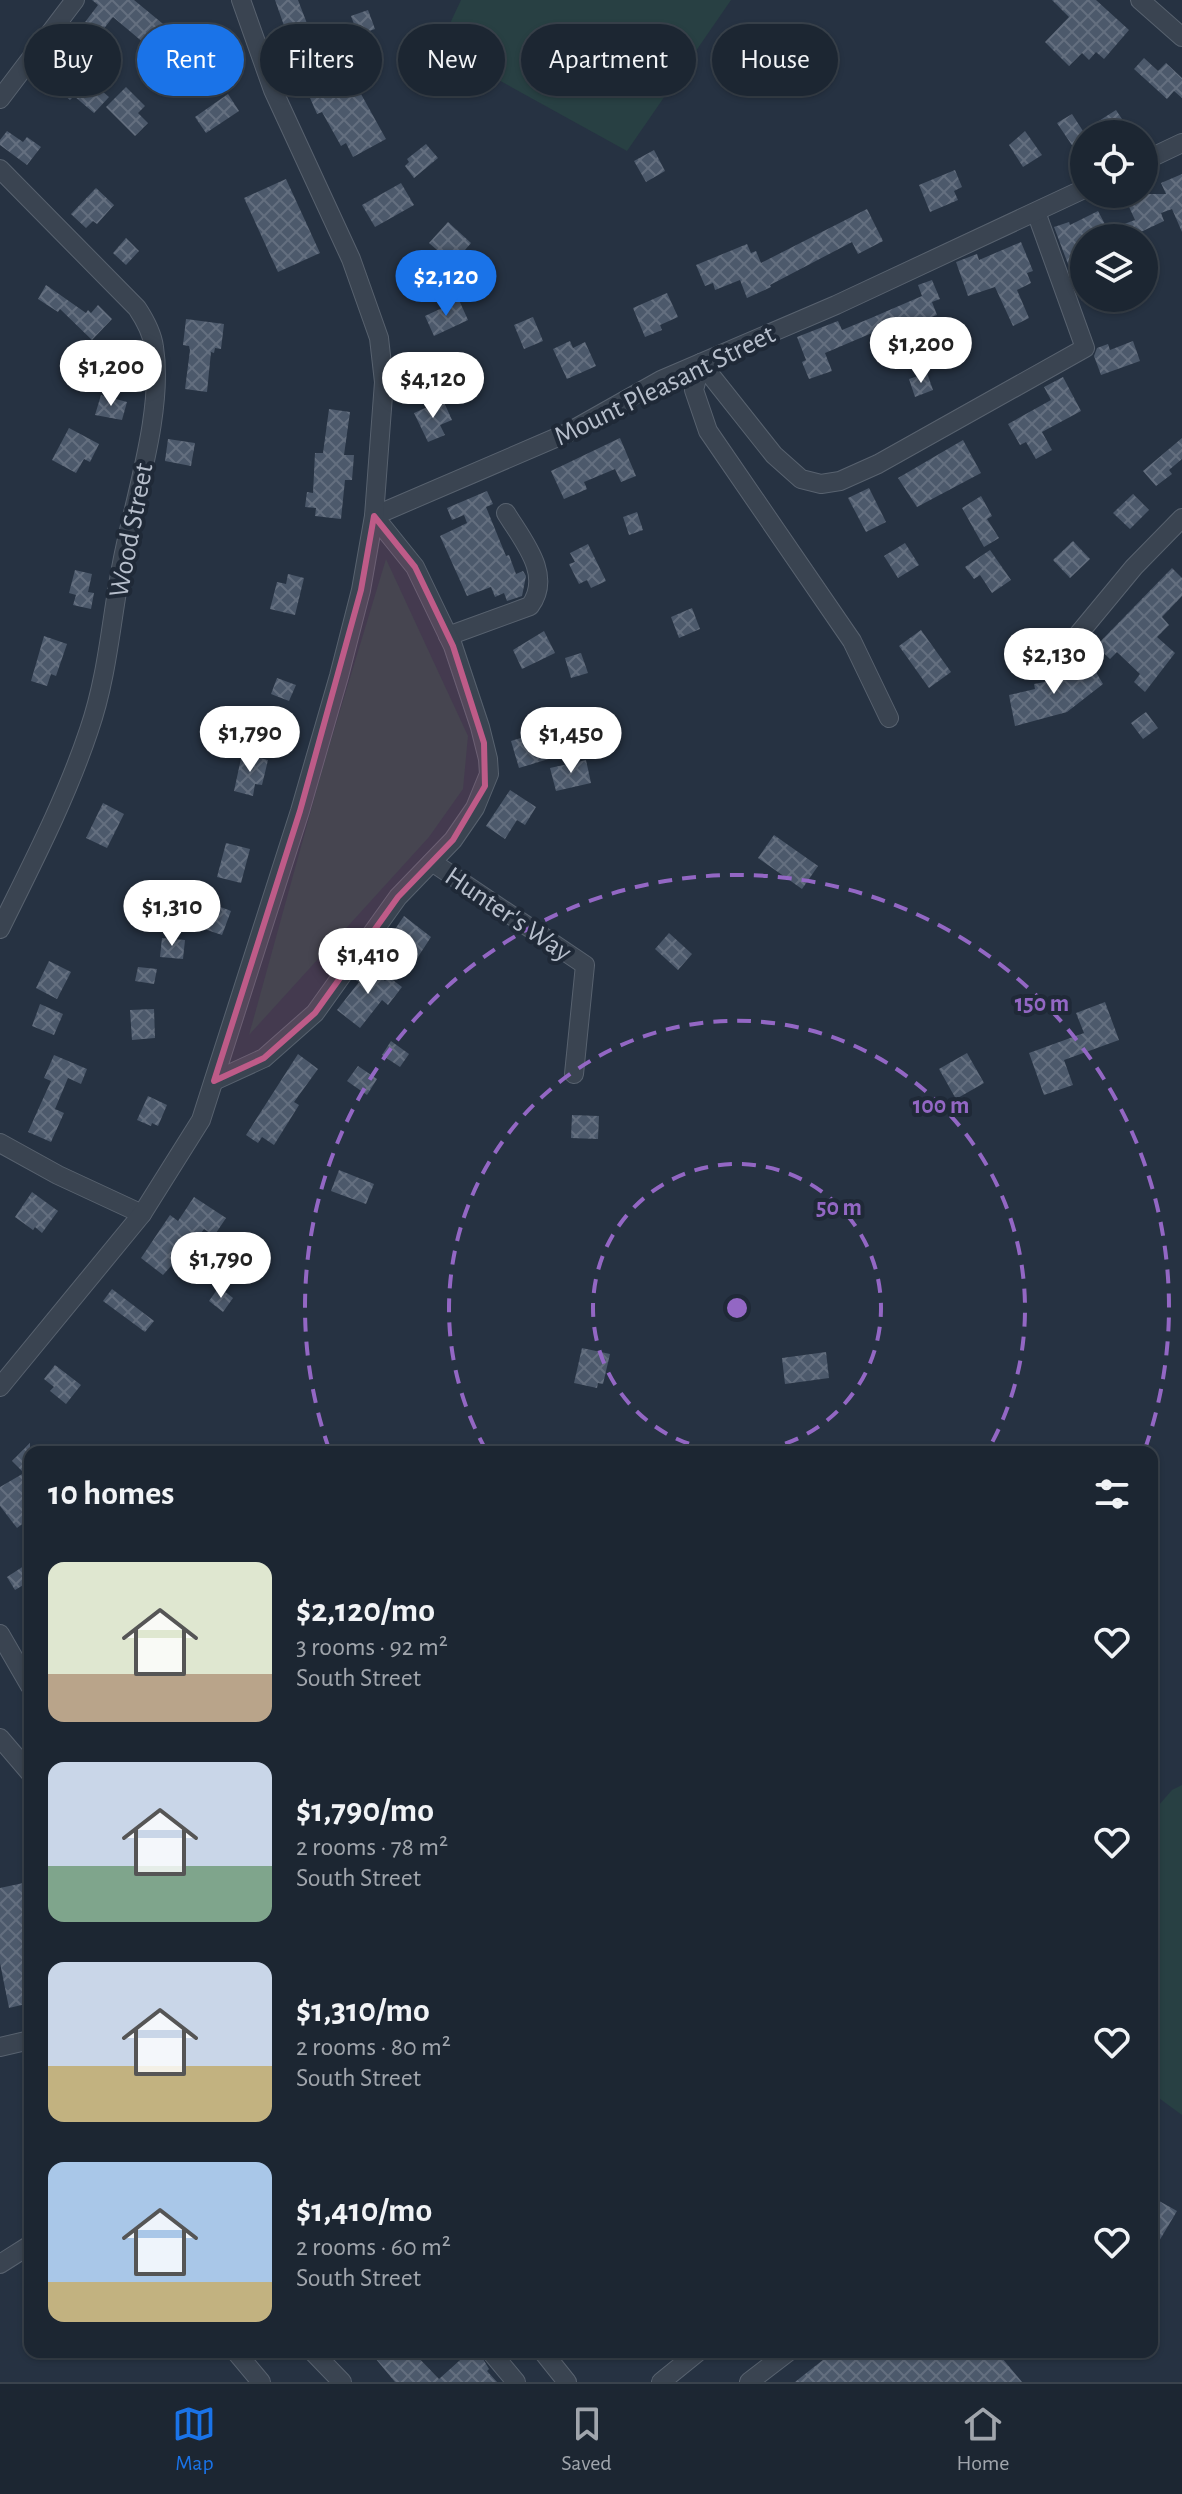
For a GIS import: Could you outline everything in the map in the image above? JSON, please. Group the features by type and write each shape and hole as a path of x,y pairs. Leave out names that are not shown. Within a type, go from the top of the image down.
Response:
{"street":[{"path":"0,99 75,0"},
{"path":"1,1384 142,1214 201,1120 300,811 339,676 361,590 374,516 384,382 379,338 351,259 273,90 241,0"},
{"path":"1140,0 1182,37"},
{"path":"1158,154 1182,143"},
{"name":"Wood Street","path":"0,169 137,308 149,329 154,347 155,385 99,699 68,786 0,929"},
{"name":"Mount Pleasant Street","path":"374,516 567,433 661,380 836,305 1070,196"},
{"path":"701,363 774,455 801,479 815,484 831,483 878,464 1085,348 1036,212"},
{"path":"701,363 694,390 708,431 852,641 889,718"},
{"path":"448,636 530,606 538,595 540,578 531,554 506,513"},
{"path":"214,1081 264,1058 315,1013 398,897 453,840 475,808 489,774 480,727 448,636 415,567 374,516"},
{"path":"1062,654 1134,567 1182,518"},
{"name":"Hunter's Way","path":"432,862 585,965 574,1074"},
{"path":"0,1143 58,1175 142,1214"},
{"path":"0,1634 24,1676"},
{"path":"0,1738 24,1766"},
{"path":"0,2047 24,2041"},
{"path":"0,2264 24,2249"},
{"path":"241,2358 261,2382"},
{"path":"319,2358 342,2382"},
{"path":"496,2358 516,2382"},
{"path":"548,2358 567,2382"},
{"path":"661,2382 691,2358"},
{"path":"749,2382 780,2358"}],"highlighted area":[{"path":"374,516 415,567 453,646 484,743 485,786 453,840 398,897 315,1013 264,1058 214,1081 300,811 361,590"}],"green space":[{"path":"461,0 731,0 696,51 696,24 521,24 521,92 505,84 505,24 450,24"},
{"path":"528,96 665,96 627,151"},
{"path":"386,559 468,736 463,789 429,837 249,1035 323,767"},
{"path":"1182,1785 1182,2115 1158,2097 1158,1806 1172,1790"}],"building":[{"path":"92,0 134,0 163,24 137,24 137,37 113,17 108,24 84,24 98,5"},
{"path":"275,0 298,0 307,24 283,24"},
{"path":"1052,0 1096,0 1129,30 1104,59 1096,52 1089,60 1082,53 1069,66 1045,42 1069,17"},
{"path":"368,10 373,24 354,24 351,16"},
{"path":"1144,58 1158,71 1166,63 1182,78 1182,98 1174,91 1167,99 1134,69"},
{"path":"126,87 145,106 138,113 148,123 135,136 106,107 121,96"},
{"path":"74,96 109,97 94,113"},
{"path":"225,96 229,96 239,111 206,133 195,117"},
{"path":"309,96 362,96 386,139 353,157 346,143 341,146 322,112 317,114"},
{"path":"1116,110 1123,120 1100,120"},
{"path":"1072,114 1076,120 1070,120 1070,142 1057,123"},
{"path":"7,131 23,142 27,137 41,147 27,165 0,145"},
{"path":"1025,131 1042,155 1023,167 1009,145"},
{"path":"426,144 438,158 414,178 405,166 409,162 407,159"},
{"path":"654,150 665,171 646,182 634,161"},
{"path":"955,170 962,187 954,191 958,200 930,212 919,185"},
{"path":"1182,174 1182,232 1172,209 1161,213 1164,221 1158,224 1124,224 1135,220 1130,208 1158,208 1158,194 1166,194 1161,183"},
{"path":"286,179 320,253 278,272 244,198"},
{"path":"401,183 414,205 375,227 362,205"},
{"path":"96,188 114,205 97,224 93,221 86,228 71,214"},
{"path":"867,209 883,241 858,254 852,242 747,298 740,280 715,290 713,283 705,286 696,265 747,244 751,253 756,251 761,263"},
{"path":"1098,211 1105,224 1072,224"},
{"path":"448,222 471,243 453,264 429,243"},
{"path":"1069,222 1070,225 1070,269 1054,227"},
{"path":"126,238 139,251 126,265 113,253"},
{"path":"1021,242 1033,271 1027,273 1031,283 1017,290 1029,318 1013,326 995,287 968,296 956,262 977,254 979,260"},
{"path":"932,280 940,299 932,302 937,315 899,329 904,338 884,348 879,346 872,333 825,353 832,371 809,379 797,337 838,321 842,330 871,318 922,296 918,285"},
{"path":"46,285 86,313 88,310 91,313 98,305 112,319 92,340 60,309 58,312 38,299"},
{"path":"667,293 678,317 660,325 662,330 645,337 633,308"},
{"path":"459,300 468,320 434,336 425,316"},
{"path":"533,317 543,341 524,349 514,325"},
{"path":"186,319 224,324 221,349 215,348 214,353 211,352 207,392 185,389 190,350 189,346 183,345"},
{"path":"570,341 573,348 585,342 596,366 567,379 553,349"},
{"path":"1133,341 1140,361 1101,375 1094,356 1097,348 1108,344 1110,350"},
{"path":"927,373 933,390 915,397 909,379"},
{"path":"1063,377 1081,411 1042,432 1052,450 1036,459 1026,442 1020,445 1008,424 1051,400 1044,387"},
{"path":"101,395 127,402 122,420 95,415"},
{"path":"443,400 452,420 440,425 445,435 428,442 414,413"},
{"path":"329,409 350,412 344,455 354,455 352,480 345,480 341,519 315,516 316,508 305,507 307,492 313,493 315,453 323,453"},
{"path":"69,428 99,444 90,462 84,459 76,473 52,460"},
{"path":"620,438 636,476 621,482 615,469 584,482 587,489 564,499 551,471"},
{"path":"1182,438 1182,459 1169,470 1172,474 1156,486 1143,471"},
{"path":"168,439 195,443 191,466 165,461"},
{"path":"963,440 981,473 917,507 898,478"},
{"path":"869,488 886,522 866,532 848,498"},
{"path":"487,491 493,504 486,507 506,556 509,555 516,574 523,571 526,576 522,596 507,601 504,593 495,597 491,587 467,596 440,536 467,523 464,515 452,520 447,508"},
{"path":"1133,494 1149,510 1130,529 1113,513"},
{"path":"981,496 992,516 987,519 999,538 984,547 962,508"},
{"path":"637,512 643,530 629,535 623,517"},
{"path":"1073,541 1090,559 1070,578 1053,560"},
{"path":"905,543 919,565 898,578 884,556"},
{"path":"588,544 606,581 591,588 587,580 579,584 569,564 575,562 570,553"},
{"path":"990,550 1011,580 992,593 980,575 974,579 965,567"},
{"path":"1172,568 1182,578 1182,596 1162,617 1169,625 1157,637 1175,653 1145,692 1134,682 1140,674 1117,652 1110,659 1096,646"},
{"path":"75,570 92,574 88,592 94,593 91,609 73,605 76,595 69,593"},
{"path":"288,574 304,578 295,615 270,609 277,582 286,584"},
{"path":"692,608 700,629 679,638 671,617"},
{"path":"921,630 951,672 929,688 899,646"},
{"path":"544,631 555,653 522,669 513,650"},
{"path":"44,636 67,644 56,676 51,674 47,686 31,681"},
{"path":"581,653 588,673 571,678 565,658"},
{"path":"1090,662 1103,684 1067,712 1015,726 1009,695 1035,689 1034,684 1065,678"},
{"path":"277,678 296,685 289,701 271,694"},
{"path":"1146,712 1158,728 1143,739 1131,723"},
{"path":"543,731 552,758 519,768 511,741"},
{"path":"242,754 268,760 262,785 255,784 253,796 234,791"},
{"path":"586,760 591,783 556,791 550,768"},
{"path":"510,790 536,807 525,825 517,820 505,839 486,826"},
{"path":"103,803 124,814 107,848 86,838"},
{"path":"774,835 818,866 802,889 758,858"},
{"path":"226,843 250,849 241,883 217,877"},
{"path":"213,904 231,911 222,935 204,929"},
{"path":"404,916 431,937 416,960 392,944 394,942 389,938"},
{"path":"669,933 692,954 678,970 655,949"},
{"path":"162,938 185,940 183,959 160,957"},
{"path":"49,961 71,972 57,999 36,988"},
{"path":"364,965 385,981 389,977 402,987 388,1005 382,1000 360,1028 337,1010 359,982 354,979"},
{"path":"138,967 157,969 154,984 135,981"},
{"path":"1105,1002 1119,1040 1064,1060 1073,1085 1044,1095 1029,1053 1084,1033 1076,1013"},
{"path":"40,1004 63,1014 54,1035 32,1026"},
{"path":"154,1009 155,1038 132,1040 130,1010"},
{"path":"391,1041 409,1054 400,1067 382,1055"},
{"path":"967,1053 984,1083 956,1099 939,1069"},
{"path":"298,1054 318,1069 294,1102 299,1105 274,1145 262,1137 258,1143 246,1135"},
{"path":"54,1055 87,1069 81,1084 68,1078 55,1109 64,1113 51,1142 28,1132 51,1081 44,1078"},
{"path":"358,1066 377,1079 367,1095 347,1081"},
{"path":"148,1096 167,1105 158,1126 137,1120"},
{"path":"572,1115 599,1116 598,1139 571,1138"},
{"path":"339,1170 374,1184 366,1204 331,1191"},
{"path":"32,1192 58,1211 42,1233 15,1217"},
{"path":"194,1197 226,1218 214,1236 204,1229 175,1269 171,1266 163,1275 141,1258 170,1215 178,1221"},
{"path":"219,1287 233,1298 223,1312 209,1301"},
{"path":"112,1289 154,1321 145,1332 103,1301"},
{"path":"582,1348 610,1354 603,1384 598,1383 597,1388 574,1383"},
{"path":"826,1352 829,1378 785,1384 782,1358"},
{"path":"55,1365 81,1385 66,1404 50,1391 54,1387 44,1379"},
{"path":"24,1449 24,1473 12,1461"},
{"path":"24,1473 24,1523 17,1528 0,1506 0,1487"},
{"path":"24,1566 24,1585 15,1590 7,1577"},
{"path":"24,1883 24,2004 9,2008 0,1963 0,1888"},
{"path":"1158,2200 1177,2211 1158,2243"},
{"path":"375,2358 419,2358 439,2379 462,2358 483,2358 489,2369 487,2371 497,2382 395,2382"},
{"path":"825,2358 1002,2358 1022,2382 795,2382"}]}
